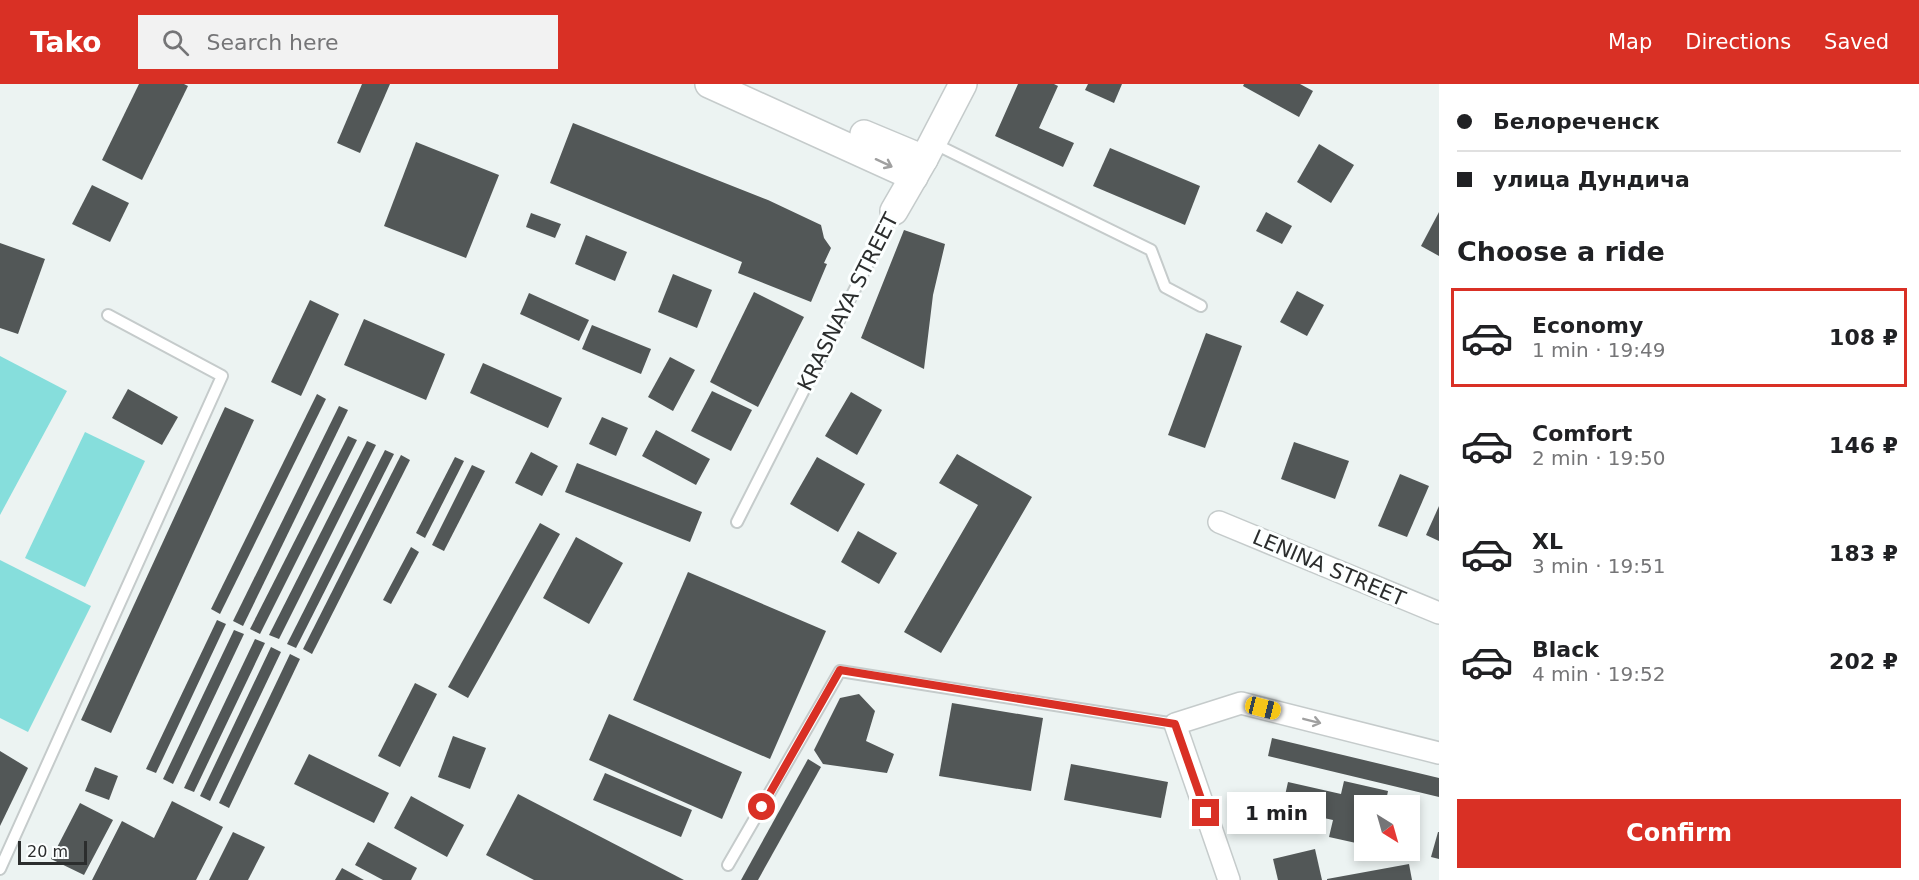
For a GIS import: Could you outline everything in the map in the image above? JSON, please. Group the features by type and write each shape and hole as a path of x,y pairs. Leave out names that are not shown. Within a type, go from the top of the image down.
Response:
{"street":[{"path":"709,84 923,160"},
{"path":"753,84 923,160"},
{"name":"KRASNAYA STREET","path":"894,211 963,84"},
{"name":"LENINA STREET","path":"1219,522 1439,613"},
{"path":"1229,880 1175,724 1240,703 1439,753"}],"lane":[{"path":"923,160 1151,250 1165,287 1201,306"},
{"name":"KRASNAYA STREET","path":"737,522 894,211"},
{"path":"0,869 222,376 108,315"},
{"path":"728,865 840,670 1175,724"}],"shaded area":[{"path":"0,356 67,391 0,515"},
{"path":"85,432 145,461 85,587 25,558"},
{"path":"0,560 91,606 28,732 0,718"}],"building":[{"path":"139,84 184,84 188,86 142,180 102,160"},
{"path":"362,84 390,84 360,153 337,143"},
{"path":"1018,84 1058,86 1039,128 1074,143 1063,167 995,136"},
{"path":"1088,84 1122,84 1114,103 1085,90"},
{"path":"1244,84 1300,84 1313,91 1299,117 1243,86"},
{"path":"573,123 768,200 821,225 824,238 831,248 824,263 827,264 811,302 738,273 742,262 550,183"},
{"path":"416,142 499,175 466,258 384,226"},
{"path":"1319,144 1354,165 1331,203 1297,182"},
{"path":"1110,148 1200,186 1185,225 1093,186"},
{"path":"92,185 129,203 110,242 72,224"},
{"path":"1266,212 1292,226 1282,244 1256,231"},
{"path":"1439,212 1439,256 1421,246"},
{"path":"531,213 561,224 555,238 526,227"},
{"path":"904,230 945,244 933,295 924,369 861,338"},
{"path":"586,235 627,252 615,281 575,264"},
{"path":"0,243 45,259 18,334 0,328"},
{"path":"673,274 712,290 697,328 658,312"},
{"path":"1297,291 1324,305 1307,336 1280,322"},
{"path":"754,292 804,317 758,407 710,382"},
{"path":"529,293 589,320 579,341 520,314"},
{"path":"310,300 339,314 301,396 271,382"},
{"path":"364,319 445,354 426,400 344,365"},
{"path":"592,325 651,349 641,374 582,349"},
{"path":"1206,333 1242,346 1205,448 1168,435"},
{"path":"670,357 695,370 673,411 648,397"},
{"path":"483,363 562,398 548,428 470,393"},
{"path":"128,389 178,417 162,445 112,418"},
{"path":"712,391 752,410 731,451 691,431"},
{"path":"851,392 882,410 857,455 825,436"},
{"path":"317,394 326,399 220,614 211,609"},
{"path":"339,406 348,410 243,626 233,621"},
{"path":"225,407 254,420 111,733 81,720"},
{"path":"602,417 628,428 616,456 589,444"},
{"path":"656,430 710,459 696,485 642,456"},
{"path":"348,436 357,440 260,634 250,629"},
{"path":"367,441 376,445 279,639 269,635"},
{"path":"1294,442 1349,461 1335,499 1281,479"},
{"path":"385,450 394,454 296,648 287,644"},
{"path":"531,452 558,466 542,496 515,483"},
{"path":"957,454 1032,497 941,653 904,632 978,505 939,483"},
{"path":"401,455 410,460 312,654 303,649"},
{"path":"455,457 464,461 425,538 416,533"},
{"path":"817,457 865,484 838,532 790,504"},
{"path":"577,463 702,512 690,542 565,492"},
{"path":"472,465 485,471 444,551 432,545"},
{"path":"1400,474 1429,486 1407,537 1378,526"},
{"path":"1439,506 1439,541 1426,535"},
{"path":"540,523 560,534 468,698 448,687"},
{"path":"858,531 897,553 879,584 841,562"},
{"path":"576,537 623,563 589,624 543,598"},
{"path":"411,547 419,552 391,604 383,600"},
{"path":"688,572 826,631 770,759 633,700"},
{"path":"217,620 226,624 156,773 146,769"},
{"path":"234,630 244,634 173,784 163,779"},
{"path":"255,639 265,643 194,792 184,788"},
{"path":"271,647 281,652 210,801 200,796"},
{"path":"290,654 300,659 229,808 219,803"},
{"path":"415,683 437,694 400,767 378,756"},
{"path":"859,694 875,711 866,741 894,754 887,773 823,764 814,750 840,698"},
{"path":"952,703 1043,718 1031,791 939,776"},
{"path":"609,714 742,772 722,819 589,760"},
{"path":"453,736 486,748 470,789 438,777"},
{"path":"1272,738 1439,778 1439,797 1268,756"},
{"path":"0,751 28,768 0,826"},
{"path":"309,754 389,793 374,823 294,784"},
{"path":"808,759 821,767 758,880 741,880"},
{"path":"1071,764 1168,782 1161,818 1064,800"},
{"path":"95,767 118,776 109,800 85,791"},
{"path":"605,773 692,810 681,837 593,800"},
{"path":"1344,781 1388,791 1387,795 1354,795 1354,843 1329,837 1333,820 1282,809 1288,782 1341,794"},
{"path":"518,794 684,880 534,880 486,855"},
{"path":"411,796 464,825 447,857 394,828"},
{"path":"172,801 223,827 196,880 92,880 122,821 154,838"},
{"path":"80,803 113,820 84,875 51,859"},
{"path":"233,832 265,847 248,880 209,880"},
{"path":"1439,832 1439,859 1431,857"},
{"path":"368,842 417,868 411,880 383,880 355,865"},
{"path":"1315,849 1322,880 1278,880 1273,859"},
{"path":"1409,864 1412,880 1327,880 1327,879"},
{"path":"342,868 364,880 335,880"}],"route":[{"path":"762,807 840,670 1175,724 1206,813"}]}
